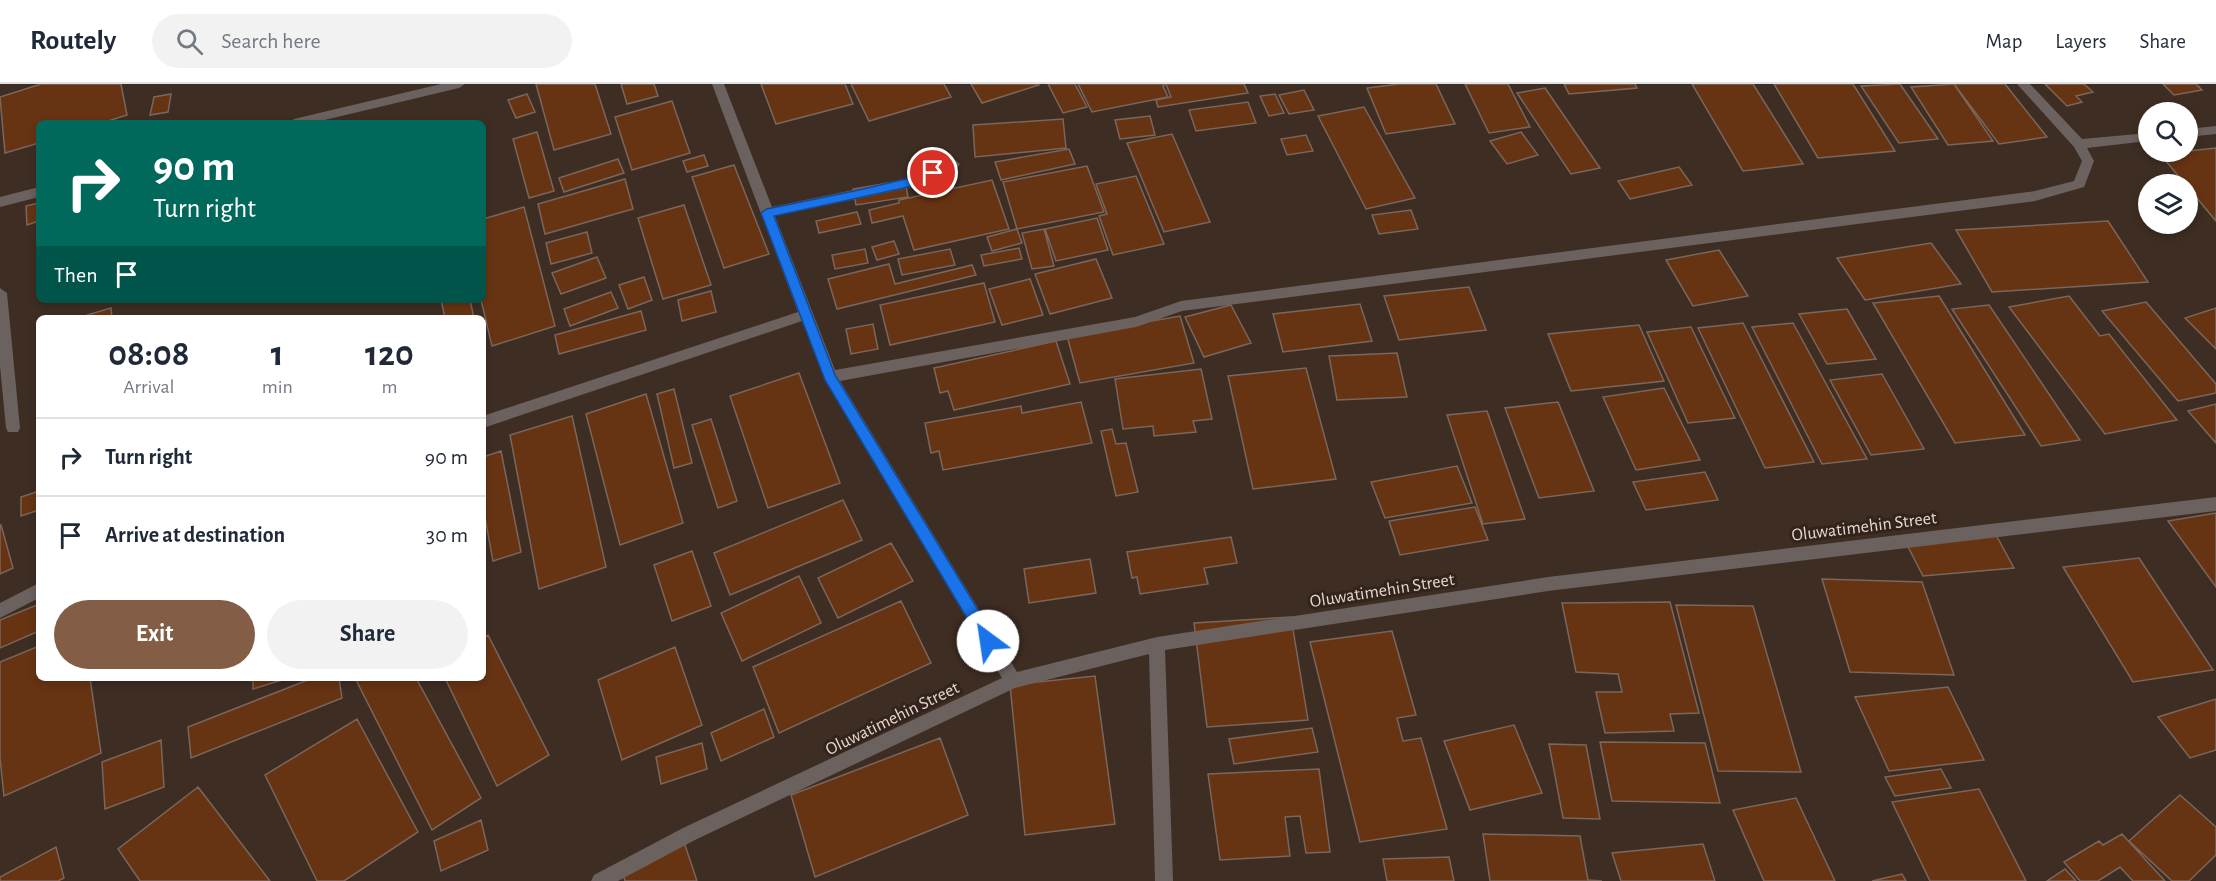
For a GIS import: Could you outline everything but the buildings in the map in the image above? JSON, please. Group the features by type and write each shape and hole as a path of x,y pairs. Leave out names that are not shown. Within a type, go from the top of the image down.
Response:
{"street":[{"path":"307,120 459,84"},
{"path":"718,84 830,377 1013,681"},
{"path":"830,377 1136,322 1181,306 2035,196 2079,184 2088,161 2079,144 2023,84"},
{"path":"2198,132 2216,130"},
{"path":"2079,144 2138,138"},
{"path":"767,213 913,182 954,164"},
{"path":"0,202 36,193"},
{"path":"0,293 13,428"},
{"path":"486,421 807,314"},
{"name":"Oluwatimehin Street","path":"600,881 688,834 1013,681 1157,644 1548,584 2216,504"},
{"path":"0,611 36,592"},
{"path":"1157,644 1164,881"}],"route":[{"path":"933,173 913,182 842,199 767,213 830,377 988,641"}]}
